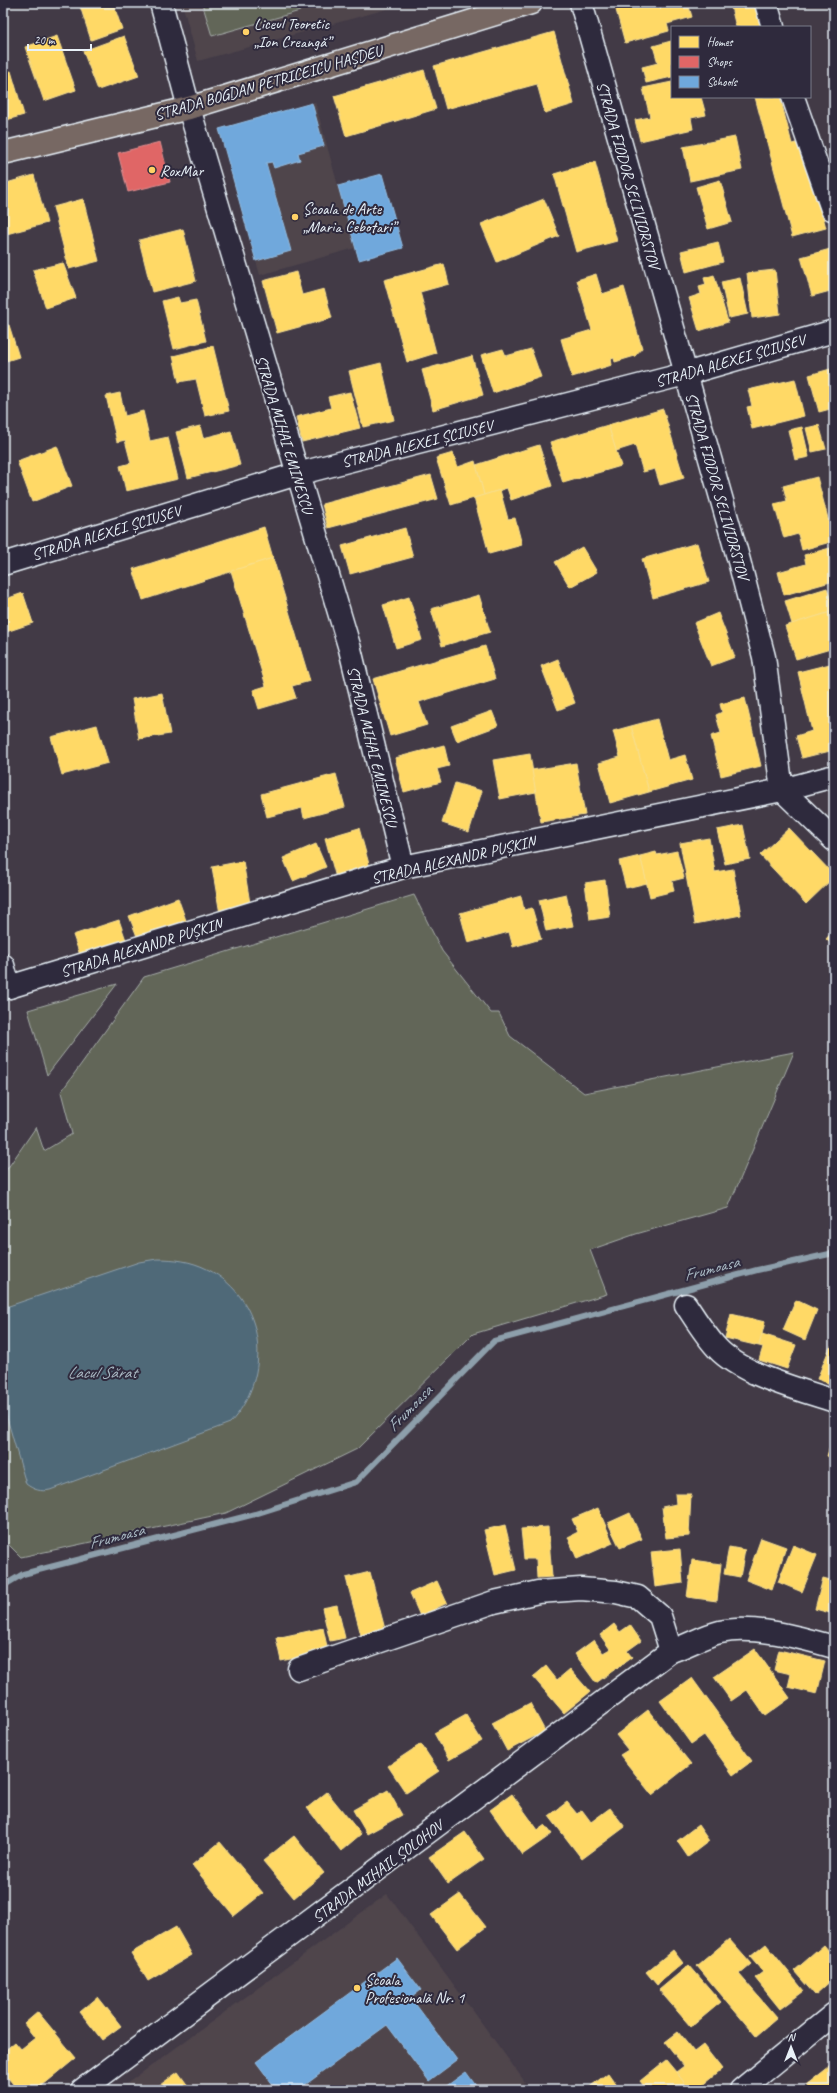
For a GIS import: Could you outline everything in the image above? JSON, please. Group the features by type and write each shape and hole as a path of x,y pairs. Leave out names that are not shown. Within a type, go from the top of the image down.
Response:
{"main road":[{"name":"STRADA BOGDAN PETRICEICU HAȘDEU","path":"3,153 189,108 531,3"}],"street":[{"name":"STRADA MIHAI EMINESCU","path":"161,3 189,108 296,474 350,649 403,867"},
{"name":"STRADA FIODOR SELIVIORSTOV","path":"581,3 739,561 764,656 782,790"},
{"path":"766,3 773,26"},
{"path":"793,98 832,209"},
{"name":"STRADA ALEXEI ȘCIUSEV","path":"3,564 296,474 685,374 834,331"},
{"name":"STRADA ALEXANDR PUȘKIN","path":"6,990 403,867 782,790 834,776"},
{"path":"782,790 834,840"},
{"path":"3,965 6,990"},
{"path":"686,1305 718,1349 740,1365 786,1385 834,1401"},
{"path":"299,1669 494,1602 538,1592 581,1589 616,1592 638,1597 660,1616 671,1651"},
{"name":"STRADA MIHAIL ȘOLOHOV","path":"82,2090 671,1651 720,1632 750,1630 789,1634 834,1647"},
{"path":"741,2090 834,2014"}],"shaded area":[{"name":"Liceul Teoretic „Ion Creangă”","path":"182,3 409,3 198,61"},
{"name":"Școala de Arte „Maria Cebotari”","path":"315,102 355,248 260,275 219,129"},
{"name":"Școala Profesională Nr. 1","path":"387,1894 525,2082 514,2090 118,2090"}],"green space":[{"path":"202,3 297,3 300,11 212,36"},
{"path":"414,895 442,951 491,1013 499,1013 510,1036 584,1093 794,1052 728,1208 636,1234 590,1250 607,1294 473,1334 357,1449 226,1513 21,1557 3,1539 3,1175 36,1127 44,1151 72,1134 61,1092 144,977"},
{"path":"117,984 47,1075 28,1010"}],"water":[{"name":"Lacul Sărat","path":"157,1259 183,1261 207,1269 227,1282 242,1299 252,1319 257,1340 257,1362 253,1384 244,1404 230,1423 50,1490 41,1491 32,1488 26,1484 3,1404 3,1308 139,1262"}],"building: Homes":[{"path":"79,3 113,3 122,29 91,40"},
{"path":"642,3 688,3 692,17 667,24 669,31 625,43 616,10"},
{"path":"730,3 758,3 765,26 736,26"},
{"path":"554,32 574,104 545,113 537,84 446,109 434,66"},
{"path":"57,36 76,90 44,101 25,47"},
{"path":"124,36 139,76 98,90 83,51"},
{"path":"671,41 671,77 646,83 642,67 658,63 653,46"},
{"path":"424,70 436,109 346,136 334,96"},
{"path":"11,71 24,115 3,121 3,73"},
{"path":"671,82 671,98 701,98 706,115 691,118 693,129 640,141 635,120 650,117 643,88"},
{"path":"755,98 780,98 792,144 803,141 826,228 792,237"},
{"path":"735,137 742,170 690,181 683,147"},
{"path":"595,162 617,241 576,252 554,174"},
{"path":"34,175 47,223 3,235 3,184"},
{"path":"720,180 732,222 708,229 696,187"},
{"path":"83,199 99,261 69,269 53,207"},
{"path":"544,199 559,236 497,262 481,224"},
{"path":"183,229 196,281 152,292 139,240"},
{"path":"718,242 723,262 686,272 681,251"},
{"path":"834,248 834,290 812,296 801,257"},
{"path":"63,263 76,298 46,308 33,270"},
{"path":"444,264 449,284 420,292 436,353 407,362 384,280"},
{"path":"775,270 780,314 752,318 747,273"},
{"path":"296,272 302,295 324,289 332,318 277,333 263,281"},
{"path":"596,274 602,294 624,287 642,348 635,356 615,362 614,358 611,359 612,365 572,377 561,339 592,330 577,280"},
{"path":"714,275 728,322 699,331 689,298 701,294 699,287 706,285 704,278"},
{"path":"740,278 748,314 729,318 721,282"},
{"path":"178,297 180,303 196,300 206,341 174,349 162,301"},
{"path":"9,325 19,357 3,362 3,326"},
{"path":"213,346 229,411 205,416 196,379 179,382 173,356"},
{"path":"503,349 506,356 531,349 541,377 493,393 481,355"},
{"path":"472,356 483,395 433,410 422,370"},
{"path":"381,363 394,420 363,427 349,371"},
{"path":"834,368 834,408 819,412 809,375"},
{"path":"795,379 804,416 752,429 747,407 752,406 748,390"},
{"path":"350,392 360,428 302,442 296,417 331,408 328,397"},
{"path":"120,393 125,416 143,411 150,441 168,437 178,479 126,491 120,466 131,463 125,440 117,442 106,396"},
{"path":"663,409 684,478 660,485 655,469 643,472 635,445 616,451 608,425"},
{"path":"608,425 621,466 563,483 550,442"},
{"path":"819,425 826,449 812,452 806,428"},
{"path":"200,426 203,438 231,431 240,465 188,478 176,432"},
{"path":"802,427 809,457 795,460 788,430"},
{"path":"539,445 552,486 511,500 507,488 484,495 476,465"},
{"path":"57,446 72,486 32,502 17,461"},
{"path":"453,453 458,467 475,461 484,495 451,505 436,458"},
{"path":"431,475 438,499 328,528 322,504"},
{"path":"817,477 834,541 802,550 798,534 784,538 774,504 787,501 783,486"},
{"path":"500,490 508,519 515,518 522,545 489,554 474,498"},
{"path":"264,527 273,558 143,600 133,569"},
{"path":"405,528 413,557 350,574 342,546"},
{"path":"697,543 709,582 653,598 642,559"},
{"path":"582,547 597,572 570,587 555,562"},
{"path":"830,548 834,562 834,581 784,595 778,572 806,564 804,555"},
{"path":"273,558 310,681 292,686 296,698 259,709 253,690 266,686 231,571"},
{"path":"827,588 834,611 792,624 785,601"},
{"path":"23,593 33,623 3,633 3,600"},
{"path":"479,595 490,632 442,646 431,609"},
{"path":"409,597 422,640 396,648 383,605"},
{"path":"834,611 834,648 796,659 785,626"},
{"path":"718,613 735,657 711,666 694,623"},
{"path":"485,646 495,679 419,702 427,725 390,736 373,679"},
{"path":"558,659 575,703 558,710 541,666"},
{"path":"834,663 834,750 802,758 796,736 812,731 798,672"},
{"path":"162,693 170,734 139,739 132,699"},
{"path":"745,698 761,766 721,776 711,736 721,733 716,715 722,712 720,704"},
{"path":"492,711 498,726 457,741 451,726"},
{"path":"657,719 668,760 685,755 692,780 649,792 631,726"},
{"path":"97,725 108,763 62,775 51,737"},
{"path":"631,726 649,792 610,803 599,763 620,757 613,731"},
{"path":"444,745 449,766 437,769 441,782 404,792 395,758"},
{"path":"530,754 536,792 500,799 493,760"},
{"path":"576,763 585,815 541,822 532,770"},
{"path":"336,774 345,807 304,818 302,808 267,817 261,794"},
{"path":"455,783 482,791 469,832 442,823"},
{"path":"743,825 750,859 725,864 717,830"},
{"path":"359,828 372,875 338,885 325,838"},
{"path":"789,828 834,875 834,877 806,904 760,855"},
{"path":"709,838 715,872 733,869 741,915 695,924 680,843"},
{"path":"316,844 326,867 293,881 283,858"},
{"path":"677,851 684,878 672,881 674,891 650,897 640,856 656,852 657,855"},
{"path":"640,856 647,883 626,888 619,861"},
{"path":"243,861 251,909 220,914 212,867"},
{"path":"605,880 610,917 590,920 585,883"},
{"path":"566,894 573,926 546,931 539,900"},
{"path":"521,896 524,910 532,908 541,939 513,947 509,932 468,943 460,913"},
{"path":"178,898 188,926 140,944 129,916"},
{"path":"119,920 127,943 81,958 73,935"},
{"path":"834,930 834,946 826,939"},
{"path":"796,1300 817,1310 805,1340 783,1330"},
{"path":"731,1314 765,1322 759,1346 725,1338"},
{"path":"762,1334 796,1345 787,1369 759,1360 763,1347 759,1346"},
{"path":"830,1347 834,1349 834,1385 817,1379"},
{"path":"834,1434 834,1458 827,1456"},
{"path":"675,1494 691,1494 689,1536 666,1538 662,1507 676,1504"},
{"path":"598,1508 613,1543 577,1559 568,1537 578,1532 572,1519"},
{"path":"630,1513 642,1539 620,1548 608,1523"},
{"path":"505,1525 516,1570 495,1575 484,1530"},
{"path":"548,1527 552,1577 537,1578 536,1559 524,1559 521,1529"},
{"path":"761,1538 786,1547 772,1590 746,1580"},
{"path":"793,1545 817,1555 802,1592 778,1582"},
{"path":"729,1547 745,1550 740,1577 724,1574"},
{"path":"680,1549 683,1583 655,1587 651,1552"},
{"path":"692,1560 721,1564 717,1601 687,1597"},
{"path":"370,1572 386,1633 362,1639 346,1578"},
{"path":"823,1578 834,1581 834,1614 815,1609"},
{"path":"437,1581 447,1603 420,1616 410,1593"},
{"path":"337,1605 345,1638 330,1641 322,1608"},
{"path":"614,1624 620,1632 630,1625 641,1641 627,1651 632,1657 596,1683 575,1654 594,1640 603,1653 610,1649 600,1635"},
{"path":"323,1628 328,1651 281,1661 276,1638"},
{"path":"755,1649 790,1698 765,1716 747,1690 731,1701 714,1677"},
{"path":"779,1650 825,1661 817,1694 788,1687 791,1674 774,1670"},
{"path":"546,1666 557,1680 570,1669 590,1692 564,1713 533,1677"},
{"path":"692,1678 752,1761 733,1775 704,1735 691,1744 660,1701"},
{"path":"530,1703 545,1731 507,1751 492,1723"},
{"path":"648,1710 691,1764 652,1795 620,1755 628,1750 616,1735"},
{"path":"466,1715 482,1741 449,1760 434,1733"},
{"path":"421,1744 439,1771 406,1793 388,1766"},
{"path":"388,1790 402,1815 367,1834 353,1810"},
{"path":"327,1792 361,1834 341,1851 307,1808"},
{"path":"512,1794 538,1830 545,1825 552,1834 522,1855 490,1810"},
{"path":"567,1802 577,1814 582,1810 591,1822 610,1808 625,1827 582,1859 549,1816"},
{"path":"698,1825 709,1841 688,1857 677,1841"},
{"path":"465,1832 484,1859 448,1884 429,1857"},
{"path":"294,1836 324,1873 294,1898 263,1861"},
{"path":"220,1842 263,1893 234,1916 192,1865"},
{"path":"460,1894 486,1927 457,1949 431,1915"},
{"path":"176,1927 192,1955 148,1981 131,1953"},
{"path":"729,1939 751,1964 739,1974 777,2018 756,2036 697,1966"},
{"path":"766,1944 804,1991 780,2009 755,1978 763,1972 750,1957"},
{"path":"824,1945 834,1957 834,1978 815,1995 794,1971"},
{"path":"673,1950 683,1963 657,1985 646,1972"},
{"path":"689,1965 721,2002 691,2027 659,1990"},
{"path":"98,1997 121,2026 102,2040 80,2012"},
{"path":"38,2012 76,2058 37,2090 18,2090 3,2072 3,2052 15,2042 21,2049 35,2038 24,2024"},
{"path":"678,2032 694,2052 703,2045 722,2069 696,2090 690,2090 676,2072 684,2066 665,2042"},
{"path":"666,2060 690,2090 647,2090 640,2081"},
{"path":"834,2063 834,2090 810,2090 806,2085"},
{"path":"178,2072 191,2090 153,2090"},
{"path":"608,2073 620,2090 587,2090 587,2089"}],"building: Shops":[{"path":"160,142 170,182 128,192 118,153"}],"building: Schools":[{"path":"312,103 324,146 298,153 300,160 274,168 272,162 266,163 291,251 256,261 219,129"},
{"path":"382,174 403,248 359,260 338,186"},
{"path":"397,1958 421,1990 411,1998 457,2060 429,2081 387,2025 298,2090 277,2090 256,2062"},
{"path":"466,2072 479,2090 441,2090"}],"waterway":[{"name":"Frumoasa","path":"3,1586 23,1574 255,1514 356,1482 494,1341 757,1270 834,1253"}],"place":[{"name":"Liceul Teoretic „Ion Creangă”","path":"246,32"},
{"name":"RoxMar","path":"152,170"},
{"name":"Școala de Arte „Maria Cebotari”","path":"295,217"},
{"name":"Școala Profesională Nr. 1","path":"357,1988"}]}
